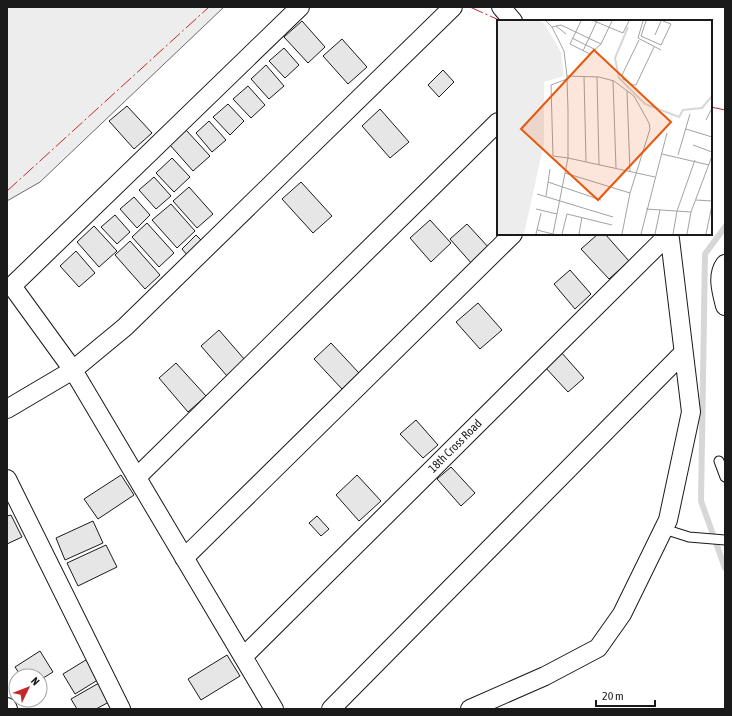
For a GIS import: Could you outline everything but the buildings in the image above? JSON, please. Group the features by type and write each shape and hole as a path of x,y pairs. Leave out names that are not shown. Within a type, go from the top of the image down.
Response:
{"street":[{"path":"274,709 73,370 12,286 300,7"},
{"path":"7,409 73,370 125,327 453,7"},
{"path":"501,7 512,20"},
{"path":"137,478 497,123"},
{"path":"184,558 512,235"},
{"path":"470,709 545,676 598,648 622,614 668,520 691,412 670,239 667,235"},
{"name":"18th Cross Road","path":"243,657 667,235"},
{"path":"725,264 720,278 725,306"},
{"path":"331,709 683,353"},
{"path":"7,479 120,709"}],"lane":[{"path":"719,461 725,477"},
{"path":"664,529 689,537 725,540"}],"shaded area":[{"path":"7,7 224,7 40,182 7,201"}],"waterway":[{"path":"725,227 705,254 701,501 725,568"}],"power":[{"path":"7,191 209,7"},
{"path":"470,7 499,20"},
{"path":"712,107 725,110"}]}
